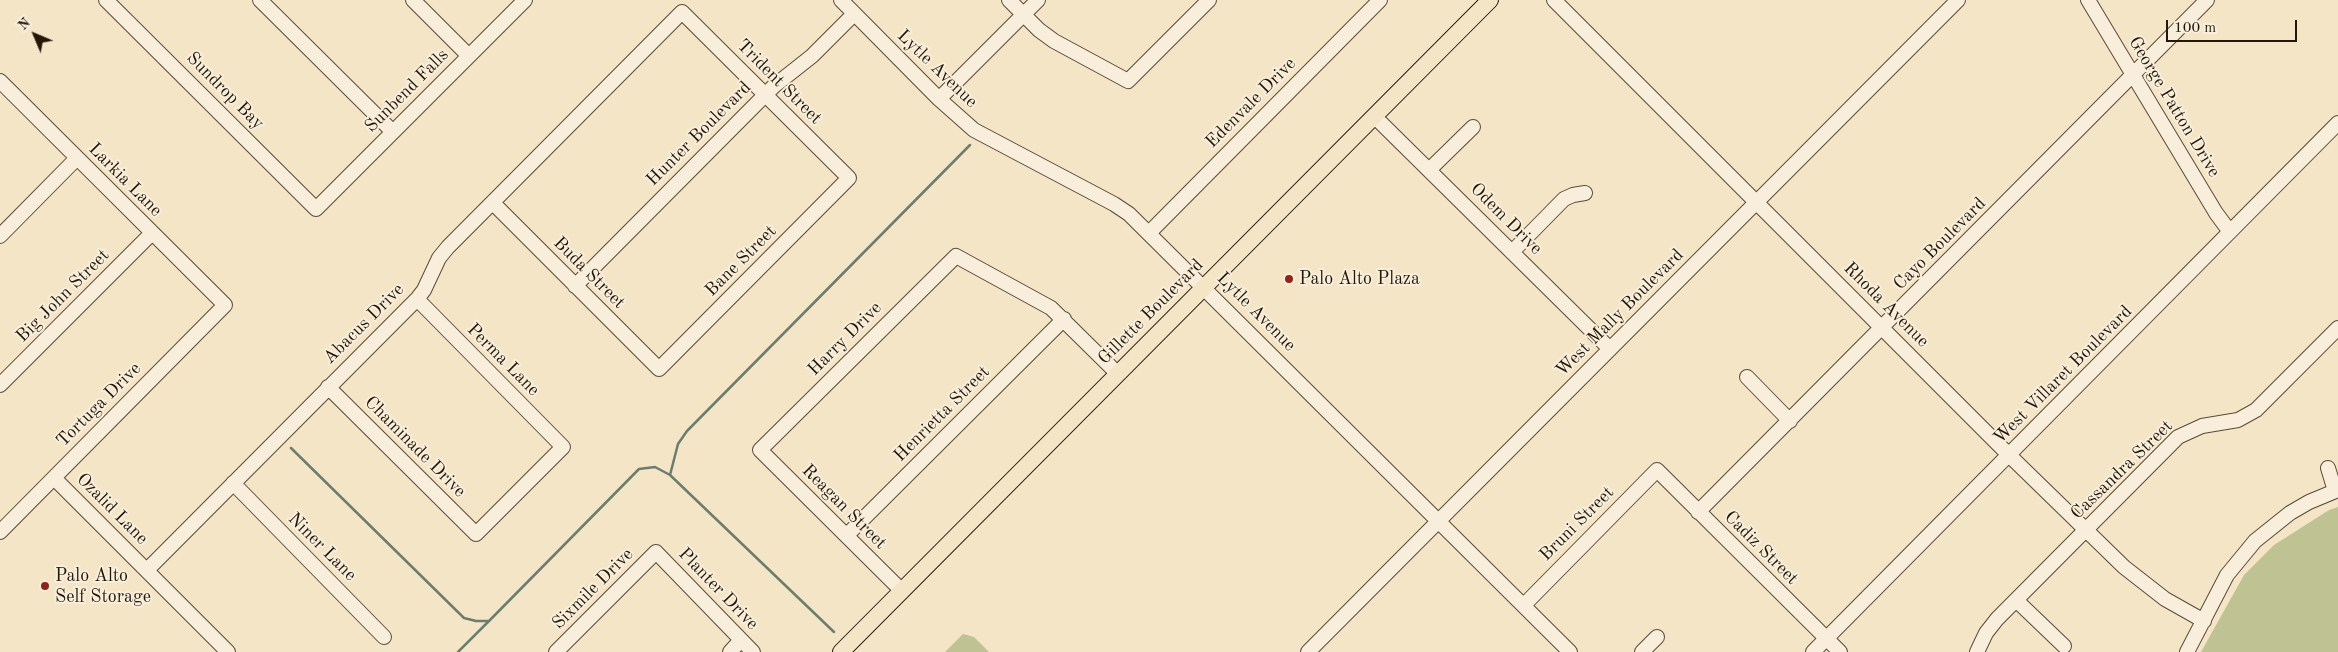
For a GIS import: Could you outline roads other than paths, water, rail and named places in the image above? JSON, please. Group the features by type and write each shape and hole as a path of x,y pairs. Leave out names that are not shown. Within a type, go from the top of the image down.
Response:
{"main road":[{"name":"Gillette Boulevard","path":"840,652 1204,286 1376,117 1490,0"}],"street":[{"name":"Sundrop Bay","path":"106,0 316,209"},
{"path":"260,0 393,132"},
{"path":"413,0 469,56"},
{"name":"Sunbend Falls","path":"316,209 524,0"},
{"name":"Lytle Avenue","path":"841,0 940,99 974,130 1120,208 1149,233 1570,652"},
{"path":"1009,0 1023,15 1054,41 1128,81 1209,0"},
{"path":"940,99 1038,0"},
{"name":"Edenvale Drive","path":"1149,233 1380,0"},
{"name":"Rhoda Avenue","path":"1554,0 2010,456 2087,530 2144,584 2165,599 2204,620"},
{"name":"West Mally Boulevard","path":"1308,652 1958,0"},
{"name":"George Patton Drive","path":"2088,0 2216,213 2230,232"},
{"name":"Cayo Boulevard","path":"1698,512 2207,0"},
{"name":"Trident Street","path":"682,12 849,178"},
{"name":"Abacus Drive","path":"147,570 417,299 424,290 439,258 682,12"},
{"name":"Hunter Boulevard","path":"575,286 765,95 812,56 854,14"},
{"name":"Larkia Lane","path":"2,86 225,305"},
{"name":"Odem Drive","path":"1376,117 1610,349"},
{"name":"West Villaret Boulevard","path":"1813,652 2010,456 2338,123"},
{"path":"1430,169 1473,127"},
{"path":"0,236 77,158"},
{"name":"Bane Street","path":"659,369 849,178"},
{"path":"1512,252 1564,199 1585,192"},
{"name":"Buda Street","path":"493,202 659,369"},
{"name":"Big John Street","path":"0,385 152,233"},
{"name":"Harry Drive","path":"760,450 956,256 1039,300 1064,319"},
{"name":"Perma Lane","path":"417,299 563,447 476,534"},
{"name":"Tortuga Drive","path":"0,532 225,305"},
{"path":"1064,319 1118,374"},
{"name":"Henrietta Street","path":"847,536 1064,319"},
{"name":"Cassandra Street","path":"1977,652 1991,626 2178,437 2202,426 2238,420 2256,410 2337,331"},
{"path":"1748,377 1790,421"},
{"name":"Chaminade Drive","path":"328,387 476,534"},
{"name":"Reagan Street","path":"760,450 902,591"},
{"path":"2187,652 2227,575 2255,541 2290,513 2336,491 2328,468"},
{"name":"Cadiz Street","path":"1657,470 1840,652"},
{"name":"Bruni Street","path":"1524,605 1657,470"},
{"name":"Ozalid Lane","path":"54,478 227,652"},
{"name":"Niner Lane","path":"233,483 384,637"},
{"name":"Planter Drive","path":"656,552 753,652"},
{"name":"Sixmile Drive","path":"556,652 656,552"},
{"path":"2016,600 2064,646"},
{"path":"1642,652 1658,637"},
{"path":"730,652 741,640"}],"waterway":[{"path":"670,475 678,444 687,431 970,145"},
{"path":"291,448 464,618 476,621 489,621 639,469 655,467 670,475 834,632"},
{"path":"458,652 489,621"}],"place":[{"name":"Palo Alto Plaza","path":"1289,279"},
{"name":"Palo Alto Self Storage","path":"45,586"}]}
